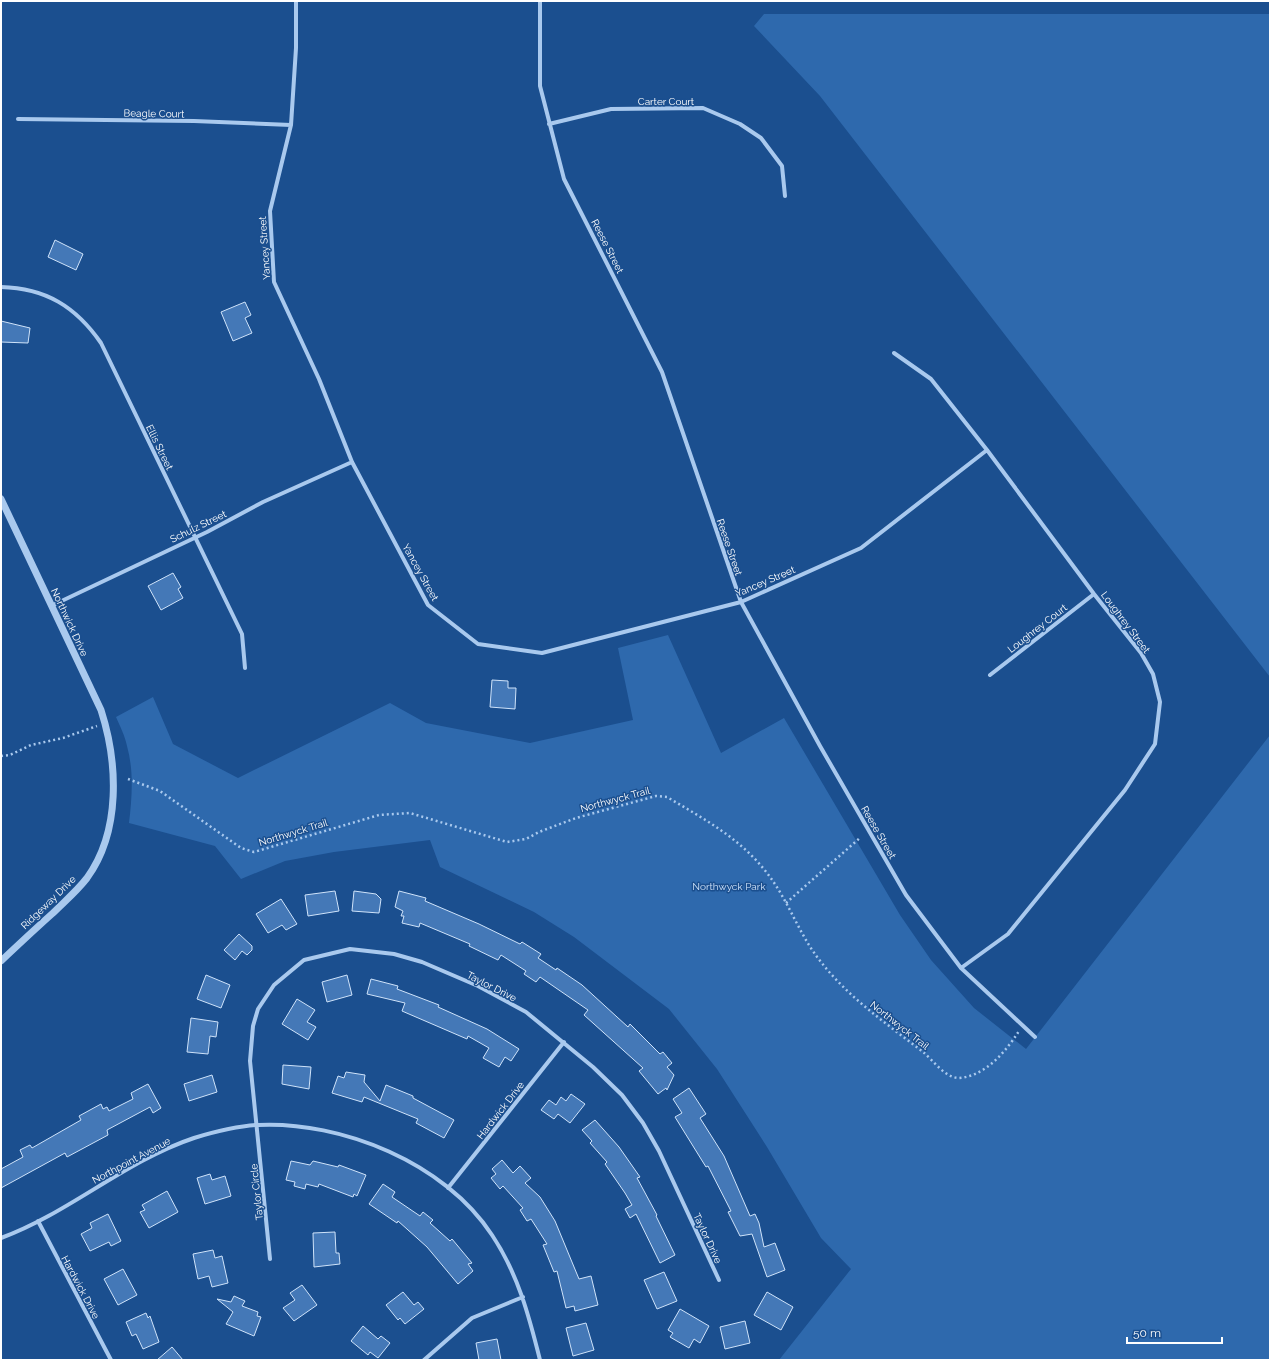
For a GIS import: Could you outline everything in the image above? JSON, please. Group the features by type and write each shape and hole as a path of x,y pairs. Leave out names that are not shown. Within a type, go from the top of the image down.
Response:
{"street":[{"name":"Yancey Street","path":"296,1 296,48 291,125 270,211 274,282 319,379 352,462 428,605 478,644 542,653 741,602 861,548 987,450"},
{"name":"Reese Street","path":"540,1 540,86 564,179 662,372 741,602 820,746 906,895 961,968 1035,1037"},
{"name":"Carter Court","path":"549,124 611,109 703,108 740,124 761,138 782,166 785,196"},
{"name":"Beagle Court","path":"18,119 194,121 291,125"},
{"name":"Ellis Street","path":"1,287 15,287 36,291 54,299 72,310 88,325 101,343 242,634 244,668"},
{"name":"Loughrey Street","path":"894,353 931,379 987,450 1094,594 1141,653 1153,674 1160,702 1155,744 1125,790 1008,934 961,968"},
{"name":"Schulz Street","path":"51,606 263,502 352,462"},
{"name":"Northwick Drive","path":"1,499 101,710 113,757"},
{"name":"Loughrey Court","path":"990,675 1094,594"},
{"name":"Ridgeway Drive","path":"1,961 76,891 96,864 108,832 113,794 113,757"},
{"name":"Taylor Drive","path":"257,1124 250,1061 253,1026 258,1009 274,985 304,960 350,949 394,954 422,962 478,986 526,1012 564,1042 622,1095 642,1123 659,1151 719,1280"},
{"name":"Hardwick Drive","path":"448,1188 564,1042"},
{"name":"Northpoint Avenue","path":"1,1238 38,1221 164,1150 194,1138 257,1124 295,1126 325,1130 361,1140 398,1155 423,1170 448,1188 471,1209 491,1234 511,1267 523,1297 540,1360"},
{"name":"Taylor Circle","path":"257,1124 270,1259"},
{"name":"Hardwick Drive","path":"38,1221 111,1360"},
{"path":"424,1360 472,1318 523,1297"}],"path":[{"path":"1,756 10,755 31,745 51,741 86,730"},
{"name":"Northwyck Trail","path":"128,779 160,791 241,848 254,852 378,815 410,813 506,842 526,839 539,832 576,818 656,796 666,797 728,834 768,874 811,948 831,973 872,1014 924,1053 947,1074 957,1078 967,1076 989,1066 998,1059 1023,1026"},
{"path":"786,903 861,837"}],"green space":[{"path":"764,14 1270,14 1270,677 820,96 754,26"},
{"name":"Northwyck Park","path":"668,635 721,753 784,718 900,915 931,960 974,1008 1026,1049 1270,735 1270,1360 779,1360 851,1269 821,1238 767,1147 717,1069 669,1009 574,937 534,912 440,867 430,840 334,852 285,861 241,879 215,846 129,823 132,794 131,765 125,739 116,717 153,697 173,744 238,778 390,703 426,723 530,743 633,720 618,648"}],"building":[{"path":"55,240 83,254 76,270 48,257"},
{"path":"245,302 251,315 245,318 252,333 233,341 221,312"},
{"path":"1,321 30,328 28,343 1,342"},
{"path":"173,573 181,587 178,589 183,598 161,610 148,586"},
{"path":"492,680 508,681 508,688 516,688 515,709 490,707"},
{"path":"335,891 339,911 308,916 305,895"},
{"path":"354,891 376,894 381,899 379,913 352,911"},
{"path":"399,891 426,898 425,901 479,924 520,944 522,942 541,954 538,958 556,970 557,968 582,985 628,1027 630,1024 660,1054 663,1052 672,1063 667,1067 674,1075 667,1090 666,1088 658,1094 639,1071 643,1068 584,1015 588,1010 540,977 536,982 524,974 526,971 501,955 498,960 469,946 470,944 420,923 419,927 402,923 404,916 401,916 403,911 395,907"},
{"path":"281,899 297,924 286,930 282,925 268,933 256,914"},
{"path":"239,934 252,946 252,950 247,955 242,951 235,960 224,950"},
{"path":"206,975 230,985 221,1008 197,999"},
{"path":"347,975 352,995 327,1002 322,982"},
{"path":"371,979 398,986 397,989 439,1005 438,1007 487,1029 519,1049 511,1061 505,1057 499,1067 483,1058 489,1048 468,1036 467,1039 402,1011 405,1003 367,994"},
{"path":"297,999 315,1010 307,1022 316,1027 308,1040 282,1024"},
{"path":"191,1018 218,1022 216,1037 210,1036 208,1054 187,1052"},
{"path":"283,1065 311,1067 309,1089 282,1084"},
{"path":"346,1072 365,1075 364,1082 380,1101 386,1085 413,1096 413,1098 454,1120 444,1138 416,1123 418,1119 364,1097 362,1102 332,1093 338,1076 344,1078"},
{"path":"212,1075 217,1092 189,1101 184,1084"},
{"path":"148,1084 161,1108 153,1113 150,1107 107,1130 108,1135 67,1157 65,1153 1,1188 1,1169 23,1157 20,1150 30,1145 32,1148 81,1120 79,1116 101,1104 103,1109 107,1107 109,1111 133,1099 131,1093"},
{"path":"689,1088 706,1114 700,1118 724,1156 750,1216 755,1214 759,1223 764,1247 775,1243 785,1270 767,1277 752,1234 740,1236 728,1212 731,1211 708,1166 706,1167 675,1117 682,1113 673,1099"},
{"path":"571,1094 585,1104 570,1123 558,1114 554,1119 541,1110 549,1100 556,1105 561,1097 566,1101"},
{"path":"595,1120 619,1147 640,1177 637,1178 657,1215 656,1216 675,1255 660,1263 636,1214 630,1218 625,1209 632,1205 605,1164 607,1162 590,1143 592,1141 582,1130"},
{"path":"502,1160 513,1173 520,1166 531,1178 525,1183 540,1197 555,1221 579,1279 591,1276 598,1305 575,1311 574,1306 566,1308 557,1271 554,1272 543,1245 547,1244 531,1219 527,1221 520,1210 523,1208 503,1186 500,1189 491,1178 496,1174 492,1169"},
{"path":"291,1161 310,1165 313,1161 338,1167 339,1165 366,1175 357,1196 354,1194 353,1197 319,1184 318,1187 306,1184 305,1189 294,1186 295,1182 286,1180"},
{"path":"210,1174 212,1180 225,1176 231,1196 205,1204 197,1178"},
{"path":"383,1184 395,1192 392,1197 420,1216 423,1212 433,1220 430,1223 450,1241 452,1239 472,1263 468,1264 473,1271 458,1284 427,1247 398,1221 397,1223 369,1204"},
{"path":"167,1191 178,1212 149,1228 140,1212 145,1210 142,1205"},
{"path":"108,1214 121,1241 111,1246 109,1242 90,1251 81,1234 92,1228 90,1223"},
{"path":"335,1232 336,1253 339,1253 340,1264 314,1267 313,1233"},
{"path":"213,1250 215,1258 222,1256 228,1283 212,1287 209,1276 198,1279 193,1254"},
{"path":"123,1269 137,1295 118,1305 104,1279"},
{"path":"664,1272 677,1301 657,1309 644,1280"},
{"path":"302,1285 317,1305 294,1321 283,1308 295,1300 290,1293"},
{"path":"403,1292 414,1305 418,1302 424,1309 405,1324 400,1318 398,1320 386,1305"},
{"path":"767,1292 793,1307 781,1330 754,1315"},
{"path":"234,1296 245,1301 242,1306 258,1312 257,1316 261,1317 254,1336 226,1324 233,1312 217,1299 231,1302"},
{"path":"680,1309 709,1326 700,1343 694,1339 689,1348 670,1337 673,1333 668,1330"},
{"path":"146,1313 148,1318 150,1316 159,1342 143,1349 136,1334 132,1336 126,1322"},
{"path":"745,1321 750,1343 725,1349 720,1327"},
{"path":"586,1323 594,1350 573,1356 566,1328"},
{"path":"363,1326 378,1339 381,1336 390,1343 378,1358 370,1352 368,1355 351,1341"},
{"path":"497,1339 501,1360 479,1360 476,1343"},
{"path":"172,1347 183,1360 157,1360"}]}
